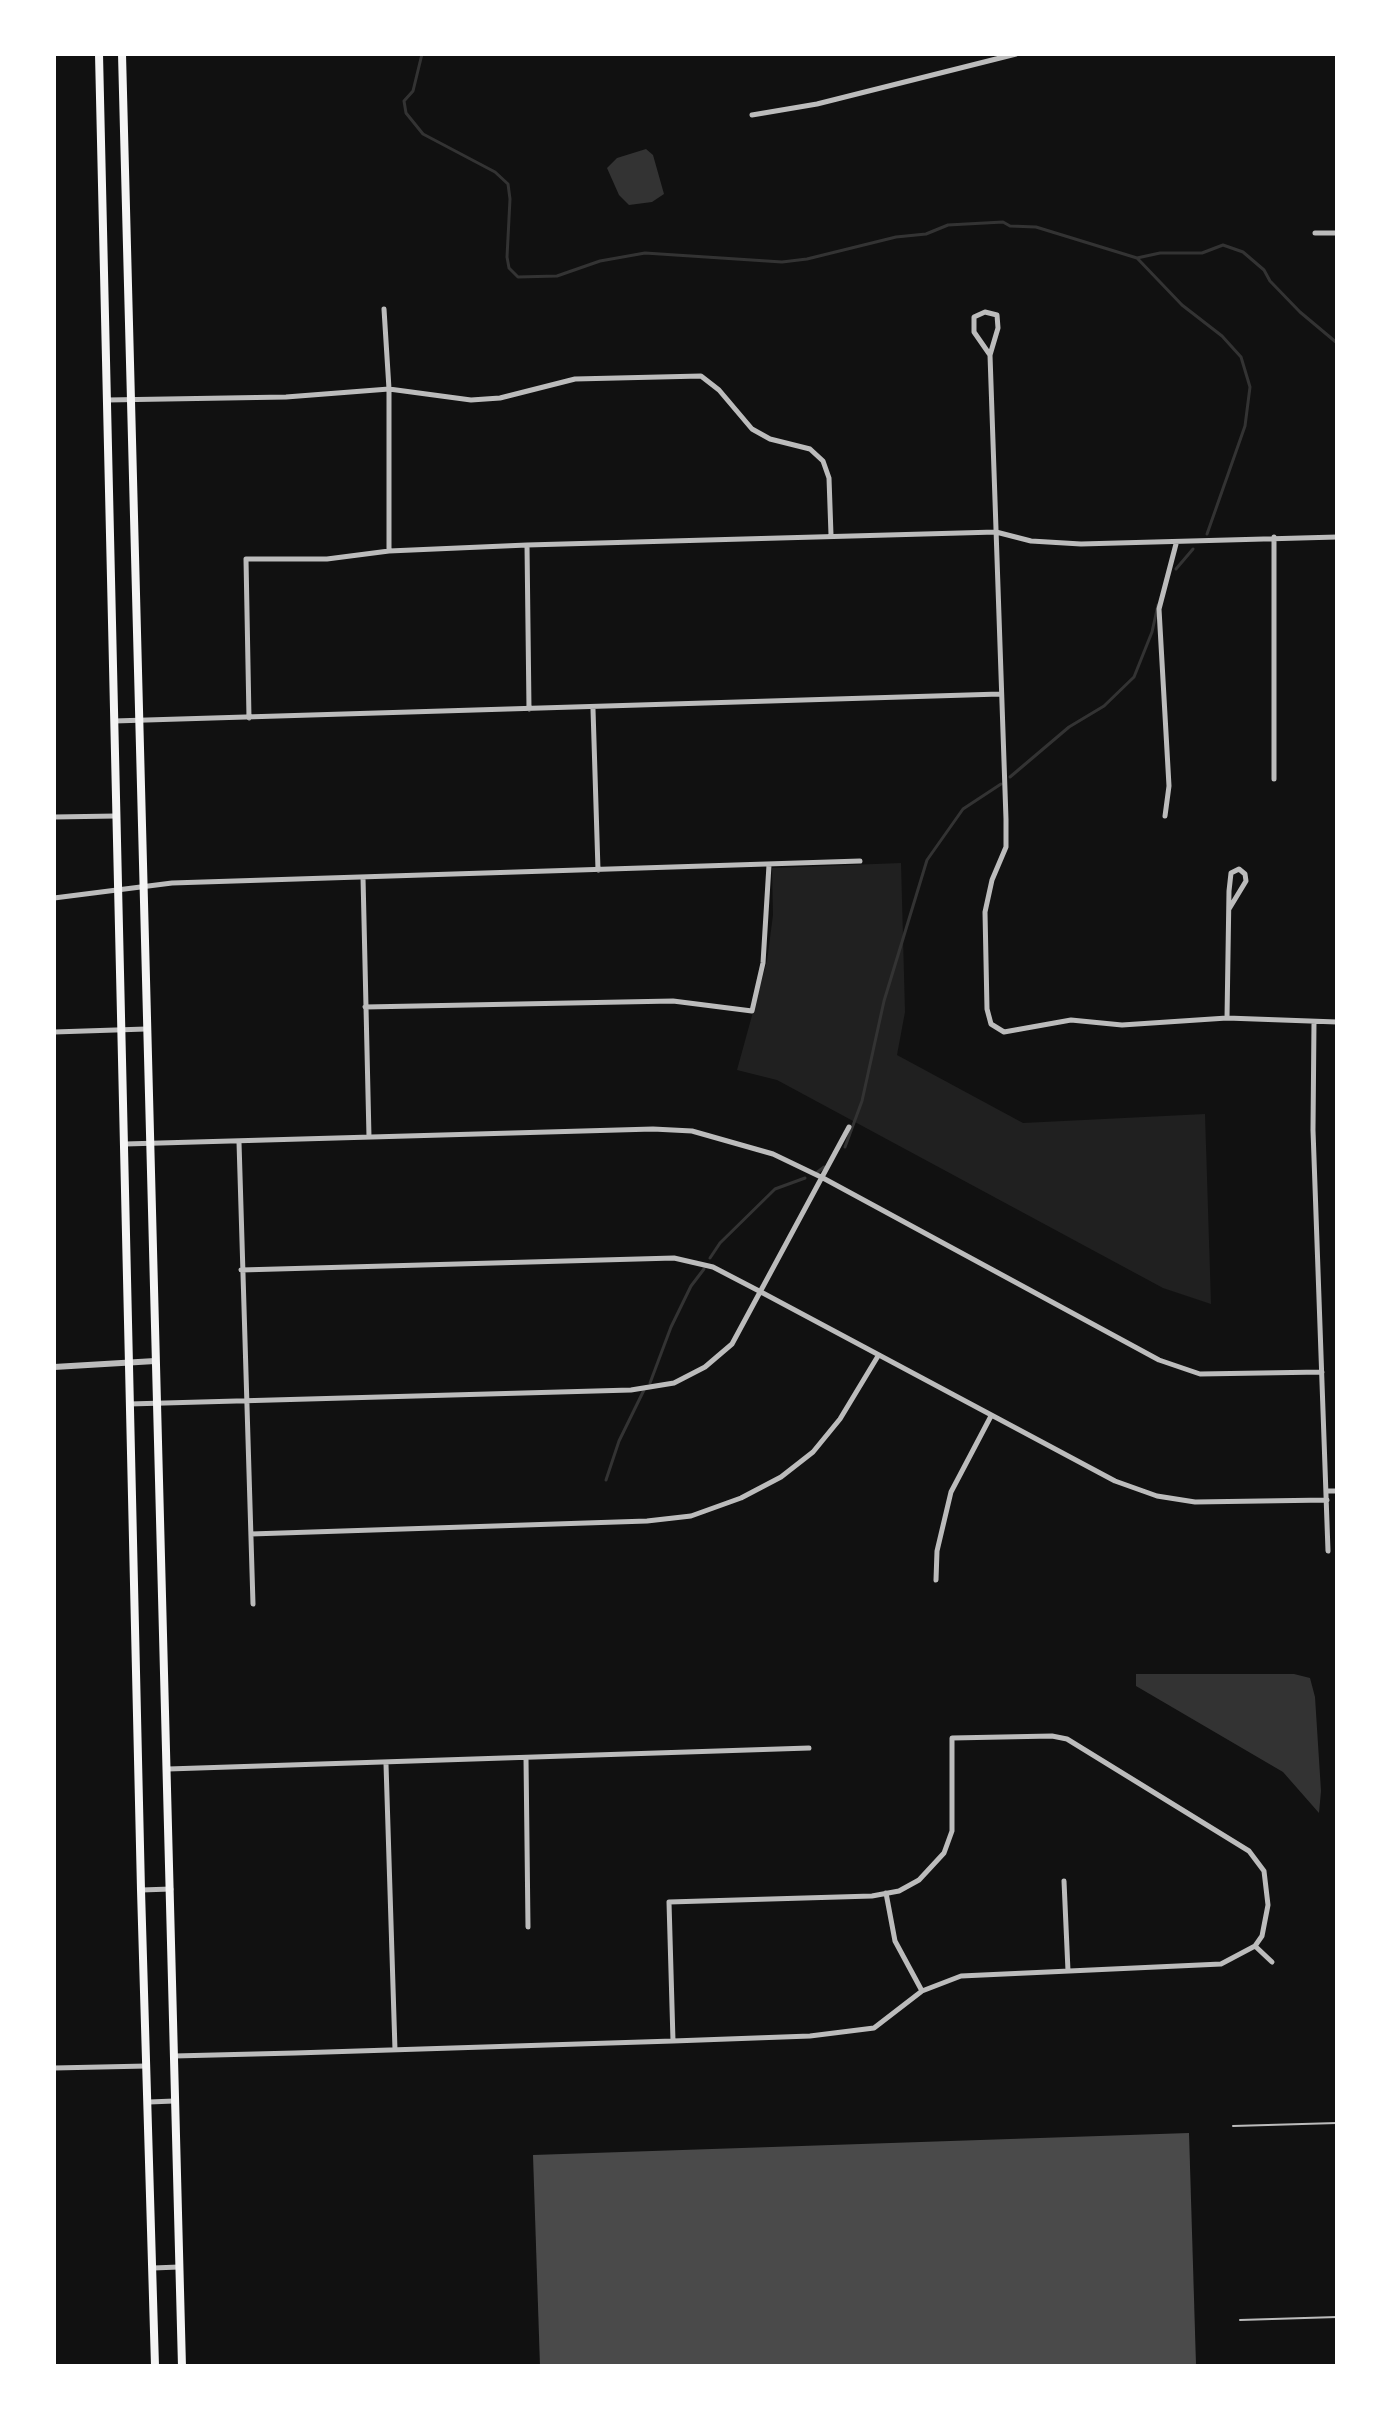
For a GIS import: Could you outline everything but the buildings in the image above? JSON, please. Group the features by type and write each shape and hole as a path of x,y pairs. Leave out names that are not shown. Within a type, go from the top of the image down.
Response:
{"main road":[{"path":"99,54 129,1404 155,2366"},
{"path":"122,54 141,887 172,1889 174,2101 182,2366"}],"street":[{"path":"752,115 817,104 1016,54"},
{"path":"1315,233 1337,233"},
{"path":"384,309 389,389 389,551"},
{"path":"990,355 974,332 974,317 985,312 997,315 998,328 990,355 1006,847 992,880 985,912 987,1009 991,1024 1004,1032 1071,1020 1122,1025 1227,1018 1337,1022"},
{"path":"107,400 286,397 389,389 471,400 500,398 575,379 701,376 719,390 752,429 770,439 810,449 823,461 829,478 831,535"},
{"path":"249,718 246,559 327,559 389,551 831,535 996,532 1044,542 1176,544 1274,537 1337,537"},
{"path":"1274,537 1274,779"},
{"path":"1165,816 1169,786 1159,609 1176,544"},
{"path":"527,545 529,709"},
{"path":"114,721 593,709 1000,694"},
{"path":"593,709 598,870"},
{"path":"54,817 116,816"},
{"path":"54,898 172,883 860,861"},
{"path":"365,1007 673,1001 752,1011 763,963 769,865"},
{"path":"1227,1018 1229,909 1231,873 1239,869 1245,874 1246,881 1229,909"},
{"path":"363,877 369,1137"},
{"path":"1314,1022 1313,1130 1328,1551"},
{"path":"54,1032 146,1029"},
{"path":"129,1404 631,1390 674,1383 705,1367 732,1344 849,1127"},
{"path":"124,1144 653,1129 692,1131 773,1154 823,1178 1159,1360 1200,1374 1322,1372"},
{"path":"239,1142 253,1604"},
{"path":"241,1270 674,1258 713,1267 1115,1481 1157,1496 1231,1503 1327,1500"},
{"path":"251,1534 647,1521 691,1516 768,1484 813,1452 840,1419 878,1356"},
{"path":"54,1367 155,1361"},
{"path":"936,1580 937,1551 951,1492 991,1416"},
{"path":"1327,1491 1337,1491"},
{"path":"174,2056 395,2050 673,2041 810,2036 874,2028 922,1991 942,1981 981,1973 1209,1967 1236,1958 1255,1946 1267,1921 1268,1887 1264,1871 1249,1851 1067,1739 1052,1736 952,1738 952,1831 944,1853 919,1880 886,1893 669,1902 673,2041"},
{"path":"168,1769 809,1748"},
{"path":"526,1758 528,1927"},
{"path":"386,1764 395,2050"},
{"path":"1064,1881 1068,1971"},
{"path":"141,1890 172,1889"},
{"path":"886,1893 895,1941 922,1991"},
{"path":"1255,1946 1272,1962"},
{"path":"54,2068 147,2066"},
{"path":"149,2102 174,2101"},
{"path":"153,2268 179,2267"}],"lane":[{"path":"1233,2126 1337,2123"},
{"path":"1240,2320 1337,2317"}],"shaded area":[{"path":"646,149 653,155 664,194 652,202 629,205 619,195 607,168 617,158"},
{"path":"901,863 905,1012 897,1055 1023,1123 1205,1114 1211,1304 1163,1288 777,1080 737,1070 767,961 773,915 772,868"},
{"path":"1136,1674 1294,1674 1310,1678 1315,1697 1321,1791 1319,1813 1283,1772 1136,1686"}],"waterway":[{"path":"422,54 413,91 404,101 406,113 423,134 495,172 508,184 507,257 509,268 518,277 557,276 600,261 645,253 782,262 807,259 896,237 926,234 948,225 1003,222 1010,226 1036,227 1137,258 1160,253 1202,253 1223,245 1243,252 1264,270 1270,281 1300,312 1337,343"},
{"path":"1137,258 1182,305 1222,336 1241,357 1250,387 1245,426 1207,534"},
{"path":"1176,569 1193,549"},
{"path":"1010,777 1069,727 1104,706 1134,677 1152,632 1158,605"},
{"path":"845,1147 862,1101 884,1001 927,860 963,809 1001,784"},
{"path":"815,1174 824,1167"},
{"path":"710,1258 720,1243 775,1189 805,1178"},
{"path":"650,1383 671,1327 691,1286 704,1269"},
{"path":"606,1480 619,1441 644,1390"}]}
